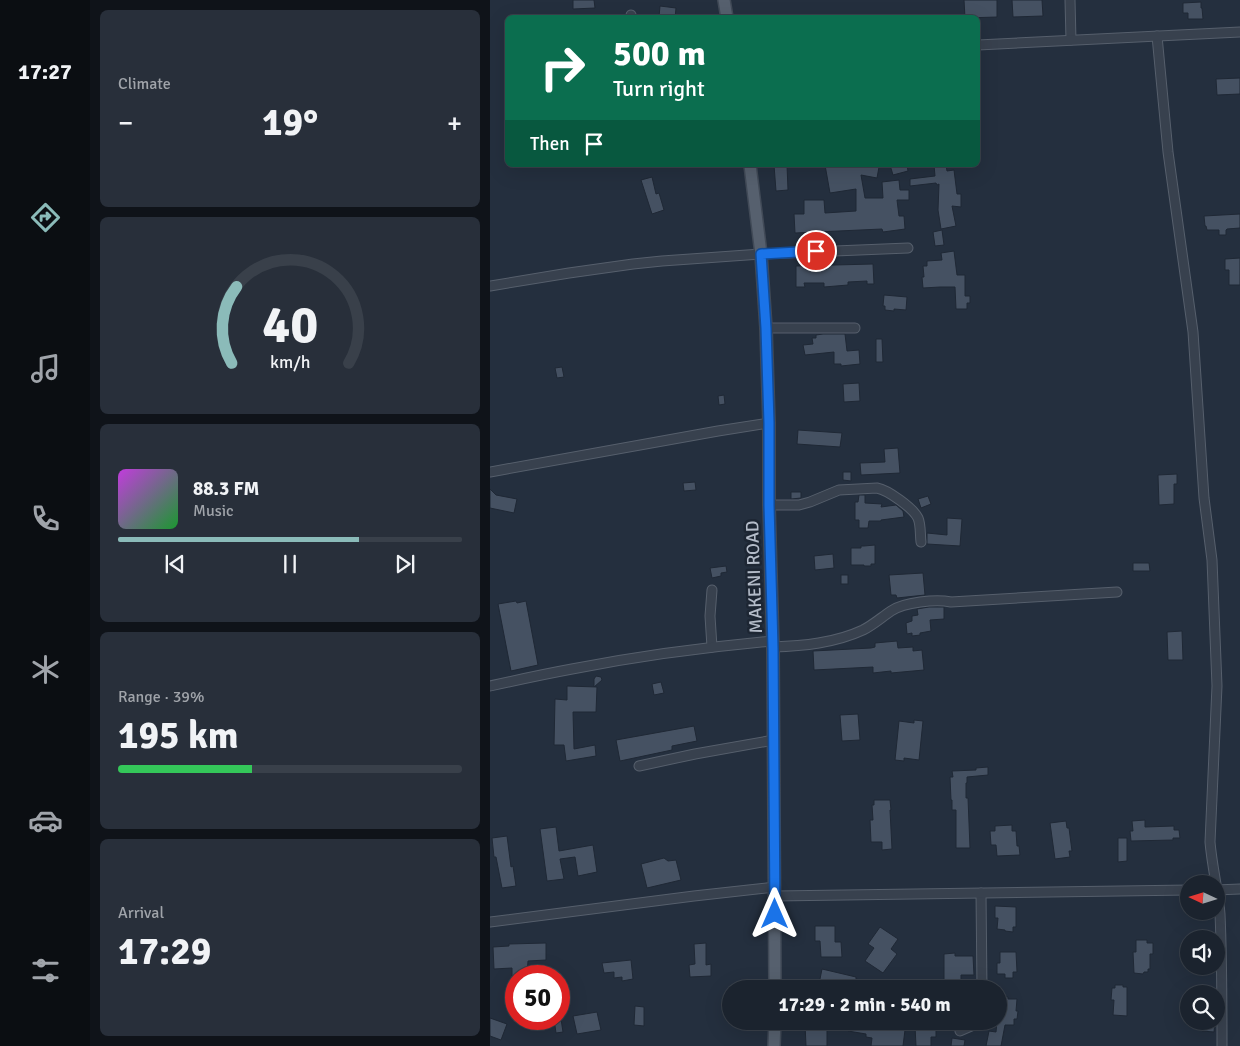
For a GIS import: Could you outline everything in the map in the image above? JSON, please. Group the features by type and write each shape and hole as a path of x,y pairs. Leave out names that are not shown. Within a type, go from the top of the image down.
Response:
{"main road":[{"path":"724,0 726,15"},
{"name":"MAKENI ROAD","path":"750,167 761,254 769,423 773,644 775,980"},
{"path":"774,1046 775,1030"}],"street":[{"path":"1070,0 1071,40"},
{"path":"980,45 1240,32"},
{"path":"1157,36 1170,161 1193,332 1204,498 1212,560 1217,686 1210,842 1214,875"},
{"path":"490,286 633,264 761,254 908,248"},
{"path":"766,328 855,328"},
{"path":"490,472 769,423"},
{"path":"769,505 799,505 839,490 882,489 904,503 916,515 919,520 921,542"},
{"path":"712,590 710,616 712,647"},
{"path":"490,686 573,668 712,647 773,644 798,646 839,638 863,630 893,609 923,602 1117,592"},
{"path":"639,766 774,740"},
{"path":"1225,890 1240,889"},
{"path":"490,922 775,892 981,893 1180,890"},
{"path":"981,893 982,980"},
{"path":"1219,920 1222,1046"}],"building":[{"path":"573,0 594,0 595,8 573,9"},
{"path":"964,0 997,0 997,17 980,18 980,15 965,15"},
{"path":"1012,0 1042,0 1043,16 1013,17"},
{"path":"1201,2 1203,19 1188,19 1188,13 1183,13 1183,3"},
{"path":"660,6 676,8 675,15 659,15"},
{"path":"1240,78 1240,94 1217,95 1216,79"},
{"path":"774,167 787,167 788,190 776,191"},
{"path":"825,167 879,167 877,178 861,175 865,198 883,198 882,182 899,180 900,190 909,190 909,200 897,200 899,216 904,216 905,229 883,232 882,229 795,233 794,214 804,214 804,200 824,200 825,213 856,211 856,189 830,193"},
{"path":"891,167 907,167 908,171 893,175"},
{"path":"934,167 946,167 947,171 954,170 957,194 961,194 961,207 952,206 956,226 941,229 938,210 939,184 910,186 910,179 935,176"},
{"path":"652,177 656,194 659,193 664,210 652,214 641,180"},
{"path":"1240,214 1240,228 1227,229 1226,235 1219,235 1219,230 1207,230 1205,226 1204,216"},
{"path":"942,230 944,245 935,246 933,232"},
{"path":"954,251 957,275 965,275 965,296 970,296 970,303 967,303 967,309 956,309 955,287 923,288 923,266 927,266 927,261 942,260 941,253"},
{"path":"1240,258 1240,285 1229,285 1229,270 1225,270 1225,259"},
{"path":"873,264 874,284 867,284 867,281 848,282 848,285 824,287 824,283 804,283 805,287 796,287 796,266"},
{"path":"884,295 907,297 906,310 885,310 885,306 883,306"},
{"path":"823,334 845,334 847,351 859,350 860,364 841,366 841,364 834,364 834,352 805,355 803,345 813,344 812,338"},
{"path":"876,339 882,339 883,362 876,362"},
{"path":"562,367 564,377 557,378 555,368"},
{"path":"859,383 860,401 844,402 843,384"},
{"path":"724,395 725,404 719,405 718,396"},
{"path":"798,430 842,433 840,447 797,444"},
{"path":"898,448 900,473 861,475 860,463 885,462 884,449"},
{"path":"843,472 851,472 851,481 843,480"},
{"path":"1177,474 1177,484 1174,484 1174,504 1159,505 1158,475"},
{"path":"695,482 696,490 684,491 683,483"},
{"path":"490,489 496,495 517,499 514,513 490,508"},
{"path":"791,492 801,492 801,498 791,499"},
{"path":"859,495 865,495 865,503 882,504 881,507 896,505 903,511 904,517 869,521 868,528 859,528 859,520 855,520 855,502 858,502"},
{"path":"928,496 931,504 921,508 918,499"},
{"path":"947,518 962,519 960,546 927,544 927,533 947,535"},
{"path":"875,545 875,564 871,564 871,566 851,565 851,548"},
{"path":"833,554 834,568 815,570 814,556"},
{"path":"1133,563 1149,563 1150,571 1133,571"},
{"path":"726,566 727,572 712,578 710,568"},
{"path":"923,573 925,595 897,598 896,595 891,595 889,575"},
{"path":"841,575 848,575 848,584 841,584"},
{"path":"516,601 517,603 526,601 538,665 511,671 498,604"},
{"path":"944,607 944,619 930,620 931,631 912,636 912,633 907,634 906,623 912,621 912,616 918,615 917,609"},
{"path":"1182,631 1183,660 1168,660 1167,632"},
{"path":"897,641 898,648 913,647 913,651 922,650 924,670 873,673 873,667 814,670 813,651 871,648 875,647 875,643"},
{"path":"596,676 601,677 602,680 594,687 594,679"},
{"path":"661,682 664,693 654,695 652,684"},
{"path":"567,686 597,687 596,712 573,712 574,749 595,745 596,756 566,761 564,745 554,745 555,699 567,700"},
{"path":"858,714 860,740 842,741 840,715"},
{"path":"914,720 923,721 919,760 904,758 904,761 895,760 899,721 914,723"},
{"path":"694,726 697,741 672,746 672,750 620,761 616,740"},
{"path":"988,767 988,775 967,777 966,798 968,798 970,848 956,848 956,810 952,810 951,800 950,777 953,777 952,771 976,770 976,768"},
{"path":"874,800 890,800 892,849 882,850 882,842 871,842 870,820 873,820 872,805 874,805"},
{"path":"1145,820 1145,827 1174,826 1174,830 1179,830 1180,838 1173,838 1173,840 1131,841 1132,821"},
{"path":"1066,821 1067,828 1069,828 1072,851 1069,851 1070,857 1055,859 1050,823"},
{"path":"1012,825 1012,831 1016,831 1020,855 997,856 996,845 991,845 990,831 995,831 995,826"},
{"path":"556,827 559,851 593,845 597,872 578,876 575,857 560,859 564,879 547,881 540,829"},
{"path":"507,836 511,867 513,866 516,886 502,888 496,857 494,857 492,838"},
{"path":"1118,838 1127,838 1127,861 1118,862"},
{"path":"664,858 668,861 676,860 681,880 647,888 641,864"},
{"path":"995,906 1016,907 1016,927 1013,927 1013,932 997,929 998,918 995,918"},
{"path":"815,926 835,926 835,942 841,942 842,957 821,957 820,941 815,941"},
{"path":"880,927 898,939 891,949 897,954 883,973 865,961 874,948 868,944"},
{"path":"1136,940 1147,940 1147,943 1153,943 1153,954 1150,954 1150,969 1143,974 1134,973 1133,952 1136,952"},
{"path":"546,943 546,960 528,961 528,965 505,965 505,968 494,969 493,947 509,946 509,944"},
{"path":"706,943 706,965 711,964 711,976 690,977 689,965 695,964 694,944"},
{"path":"1000,952 1016,952 1017,972 1013,972 1013,978 1005,978 1005,974 997,974"},
{"path":"955,953 955,956 973,956 974,975 961,975 961,980 944,980 944,954"},
{"path":"631,960 633,979 622,981 622,977 614,978 614,972 604,973 602,963"},
{"path":"822,969 856,977 856,979 860,980 820,980"},
{"path":"1115,985 1127,987 1127,1016 1113,1015 1114,1000 1111,1000 1112,988 1115,988"},
{"path":"1007,997 1008,999 1017,999 1016,1011 1018,1011 1017,1019 1014,1019 1014,1025 1007,1025"},
{"path":"635,1006 644,1007 644,1026 634,1025"},
{"path":"597,1012 601,1030 577,1034 573,1016"},
{"path":"490,1018 505,1023 501,1040 490,1036"},
{"path":"556,1030 563,1030 563,1032 556,1033"},
{"path":"805,1030 827,1030 827,1046 806,1046"},
{"path":"905,1030 903,1046 871,1046 872,1038 866,1037 866,1034 848,1031"},
{"path":"915,1030 936,1030 936,1037 931,1037 931,1046 916,1046"},
{"path":"996,1030 1004,1030 1001,1046 986,1046 989,1031 996,1032"},
{"path":"1202,1030 1214,1030 1214,1032"},
{"path":"952,1038 965,1040 964,1046 951,1046"}],"route":[{"path":"775,914 769,423 761,254 816,251"}]}
